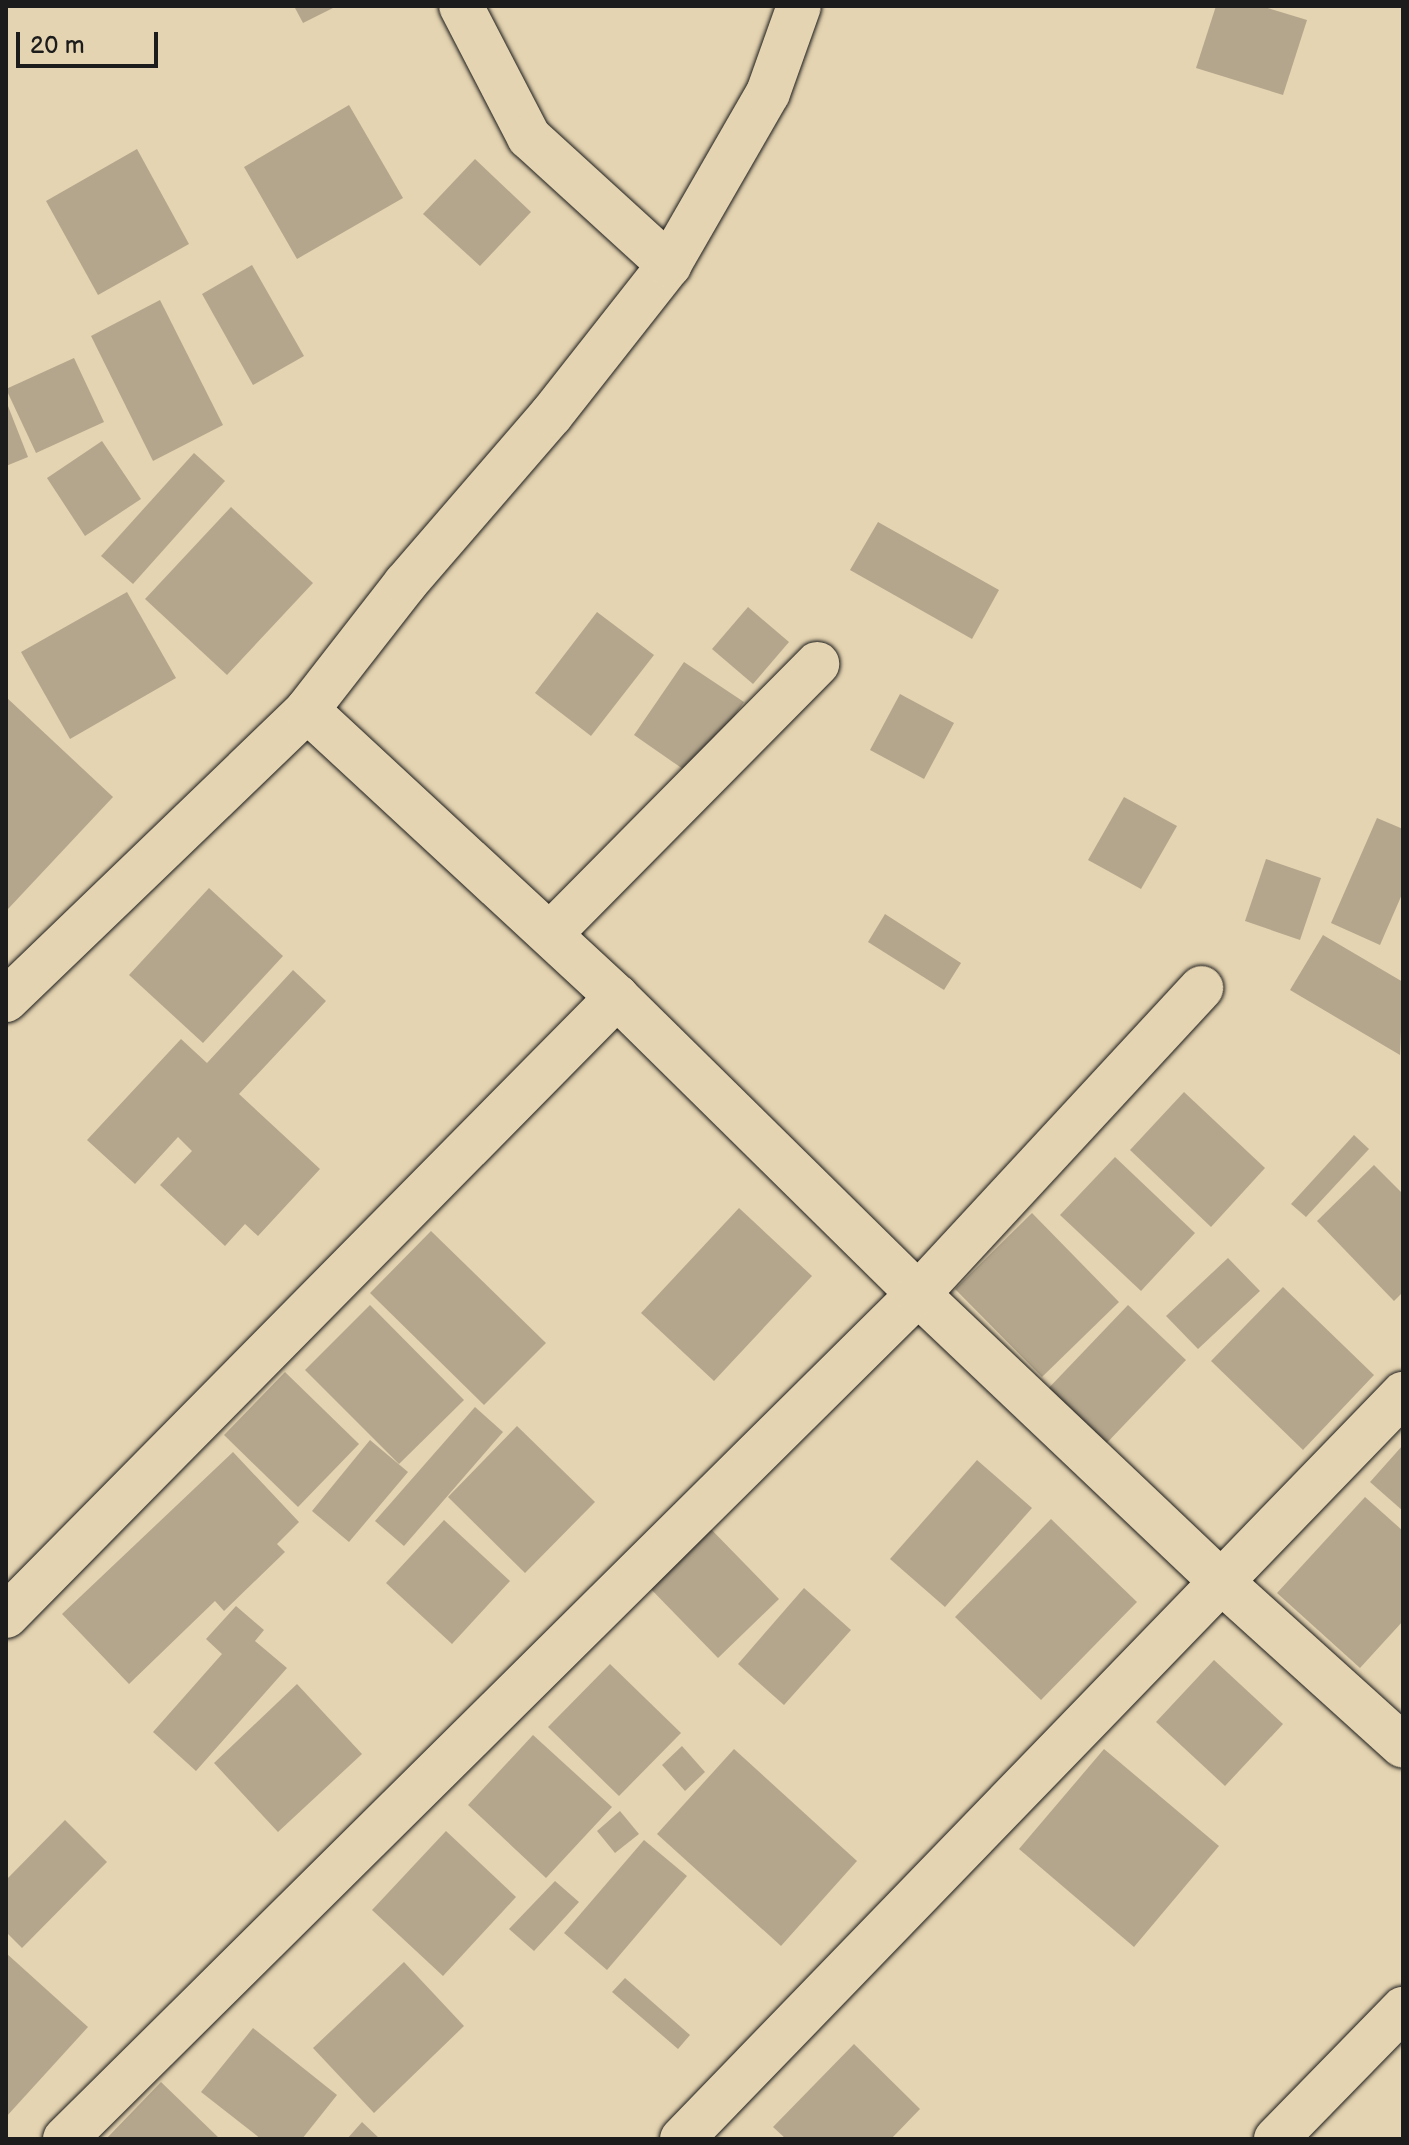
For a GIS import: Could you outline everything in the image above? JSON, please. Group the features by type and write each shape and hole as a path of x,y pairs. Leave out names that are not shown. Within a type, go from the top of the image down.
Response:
{"street":[{"path":"461,6 529,137 669,265"},
{"path":"10,987 307,710 669,265 768,93 799,6"},
{"path":"550,934 817,664"},
{"path":"307,710 617,997 918,1294 1224,1584 1403,1746"},
{"path":"65,2139 918,1294 1201,988"},
{"path":"6,1616 617,997"},
{"path":"682,2139 1224,1584 1403,1394"},
{"path":"1276,2139 1403,2009"}],"building":[{"path":"294,6 337,6 303,23"},
{"path":"1216,6 1261,6 1307,20 1283,95 1196,68"},
{"path":"349,105 403,198 297,259 244,167"},
{"path":"137,149 189,244 98,295 46,201"},
{"path":"475,159 531,212 480,266 423,214"},
{"path":"252,265 304,356 253,385 202,294"},
{"path":"160,300 223,425 153,461 91,336"},
{"path":"74,358 104,422 36,453 6,389"},
{"path":"6,401 28,457 6,466"},
{"path":"102,441 141,499 85,536 47,478"},
{"path":"194,453 225,481 133,584 101,556"},
{"path":"231,507 313,583 227,675 145,599"},
{"path":"878,522 999,590 972,639 850,570"},
{"path":"127,592 176,678 70,739 21,652"},
{"path":"748,607 789,642 753,684 712,649"},
{"path":"597,612 654,655 591,736 535,693"},
{"path":"684,662 744,702 693,776 634,735"},
{"path":"900,694 954,723 924,779 870,750"},
{"path":"6,697 113,797 8,909 6,907"},
{"path":"1124,797 1177,826 1141,889 1088,860"},
{"path":"1377,818 1403,829 1403,892 1380,945 1331,923"},
{"path":"1266,859 1321,878 1300,940 1245,921"},
{"path":"209,888 283,956 203,1043 129,975"},
{"path":"885,914 961,963 944,990 868,942"},
{"path":"1323,935 1403,982 1400,1055 1290,990"},
{"path":"293,970 326,1001 239,1094 320,1169 258,1236 245,1224 225,1246 160,1185 192,1151 178,1137 135,1184 87,1140 181,1039 207,1063"},
{"path":"1184,1092 1265,1168 1211,1227 1130,1150"},
{"path":"1354,1135 1369,1149 1306,1217 1291,1204"},
{"path":"1115,1157 1195,1233 1141,1291 1060,1215"},
{"path":"1374,1165 1403,1194 1403,1292 1394,1301 1317,1221"},
{"path":"739,1208 812,1276 714,1381 641,1313"},
{"path":"1032,1213 1119,1302 1042,1377 955,1289"},
{"path":"431,1231 546,1343 484,1405 370,1293"},
{"path":"1228,1258 1260,1291 1198,1349 1166,1316"},
{"path":"1283,1287 1374,1375 1303,1450 1211,1361"},
{"path":"370,1305 464,1400 399,1464 305,1370"},
{"path":"1128,1305 1186,1360 1101,1449 1043,1394"},
{"path":"285,1372 359,1444 298,1507 224,1435"},
{"path":"475,1407 503,1432 404,1546 375,1521"},
{"path":"517,1426 595,1502 525,1573 448,1497"},
{"path":"370,1440 408,1472 349,1542 312,1511"},
{"path":"1403,1445 1403,1511 1370,1482"},
{"path":"233,1452 299,1522 277,1544 285,1552 224,1611 215,1601 129,1684 62,1614"},
{"path":"977,1460 1032,1508 945,1607 890,1559"},
{"path":"1365,1497 1403,1531 1403,1621 1360,1668 1277,1593"},
{"path":"1051,1519 1137,1602 1041,1700 955,1617"},
{"path":"444,1520 510,1581 452,1644 386,1583"},
{"path":"704,1522 779,1599 718,1658 643,1581"},
{"path":"804,1588 851,1630 784,1705 738,1664"},
{"path":"236,1606 264,1630 255,1641 287,1668 196,1771 153,1732 222,1654 206,1639"},
{"path":"1214,1660 1283,1724 1225,1786 1156,1722"},
{"path":"610,1664 681,1733 619,1796 548,1727"},
{"path":"297,1684 362,1754 278,1832 214,1763"},
{"path":"533,1735 612,1807 546,1878 468,1805"},
{"path":"682,1746 705,1772 685,1791 662,1765"},
{"path":"734,1749 857,1861 781,1946 657,1834"},
{"path":"1104,1749 1219,1846 1134,1947 1019,1849"},
{"path":"620,1811 639,1834 615,1853 597,1831"},
{"path":"65,1820 107,1862 22,1948 6,1932 6,1880"},
{"path":"446,1831 516,1897 443,1976 372,1910"},
{"path":"644,1840 687,1876 607,1970 564,1933"},
{"path":"555,1881 579,1902 534,1951 509,1929"},
{"path":"6,1953 88,2027 6,2117"},
{"path":"404,1962 464,2026 374,2113 313,2048"},
{"path":"625,1978 690,2035 678,2049 612,1992"},
{"path":"253,2028 337,2095 302,2139 261,2139 201,2092"},
{"path":"854,2044 920,2109 891,2139 786,2139 773,2127"},
{"path":"161,2082 220,2139 106,2139"},
{"path":"362,2122 380,2139 347,2139"}]}
